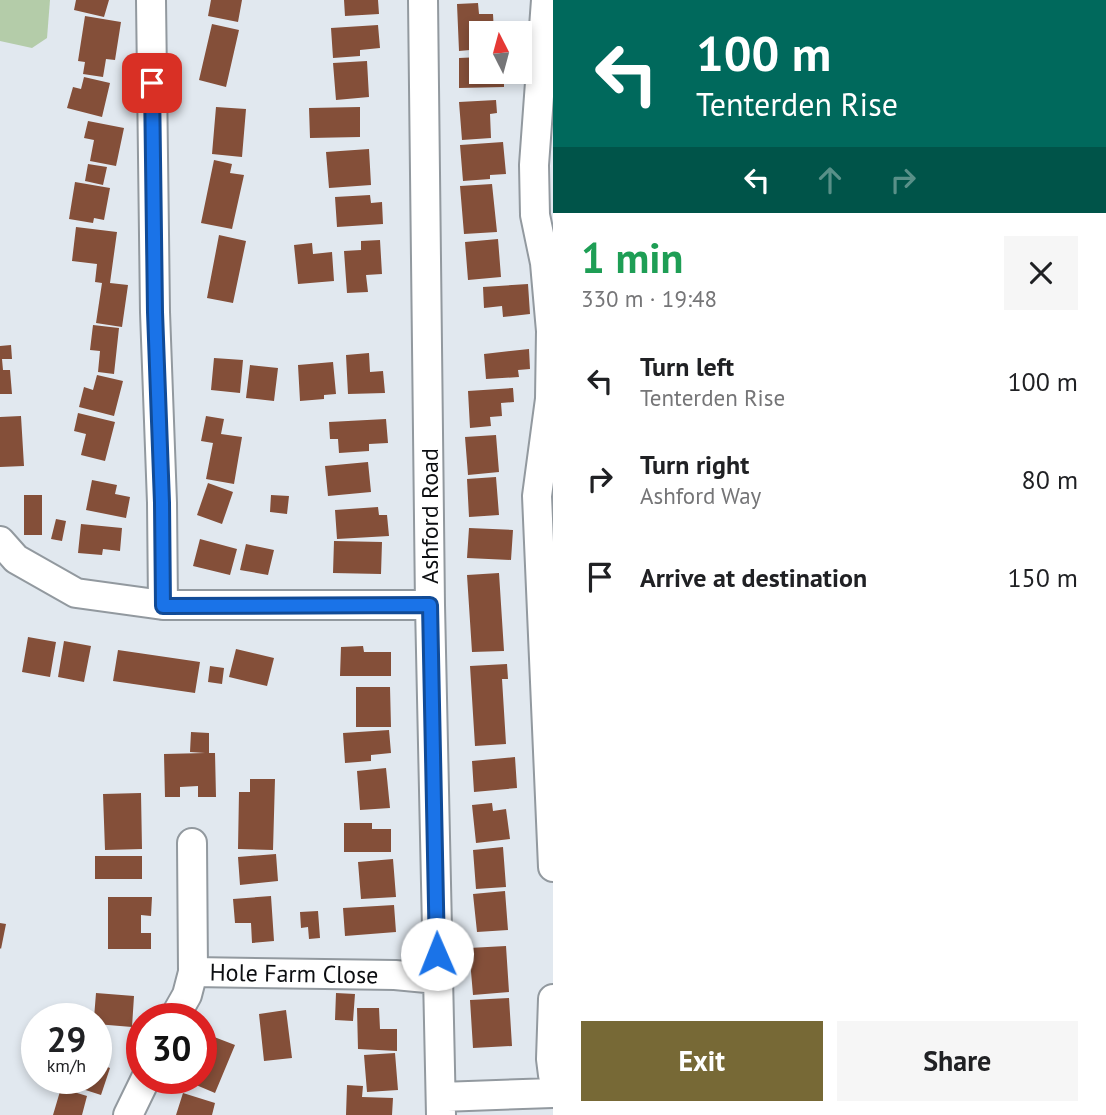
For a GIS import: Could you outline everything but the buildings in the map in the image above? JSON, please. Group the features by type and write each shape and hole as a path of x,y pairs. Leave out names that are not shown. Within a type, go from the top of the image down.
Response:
{"street":[{"path":"151,0 155,312 163,606"},
{"name":"Ashford Road","path":"423,0 430,605 441,1106"},
{"path":"546,0 534,165 535,215 545,263 551,331 550,399 537,496 553,867"},
{"path":"0,541 16,559 76,593 163,606 430,605"},
{"path":"182,1003 193,972 192,843"},
{"name":"Hole Farm Close","path":"193,972 395,975 437,979"},
{"path":"553,999 553,1074"},
{"path":"441,1106 553,1093"},
{"path":"128,1115 138,1094"}],"green space":[{"path":"0,0 50,0 47,38 32,48 0,41"}],"route":[{"path":"152,83 163,606 430,605 437,954"}]}
